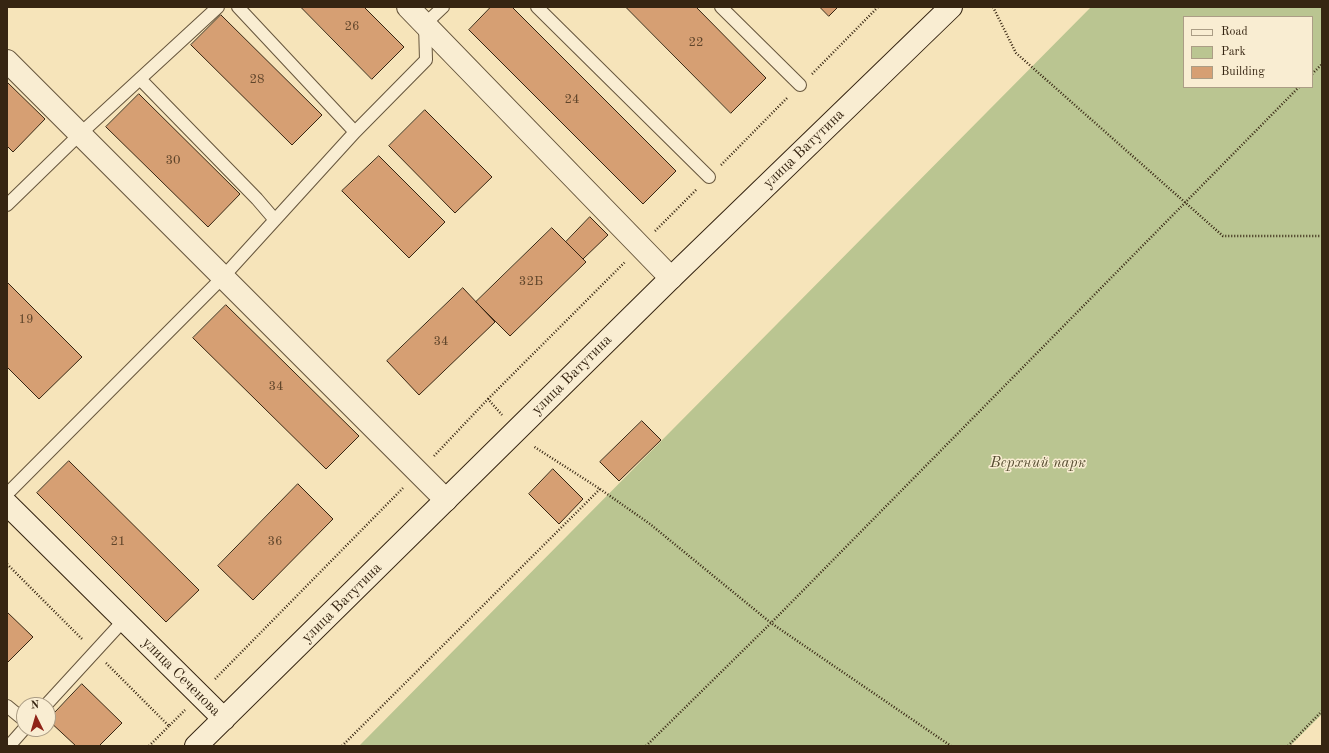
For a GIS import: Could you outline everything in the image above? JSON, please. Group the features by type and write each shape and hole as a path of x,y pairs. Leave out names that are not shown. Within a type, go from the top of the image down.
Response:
{"street":[{"path":"408,7 671,278"},
{"name":"улица Ватутина","path":"196,746 671,278 951,7"},
{"path":"7,61 446,500"},
{"name":"улица Сеченова","path":"7,504 224,719"},
{"name":"улица Сеченова","path":"7,504 224,719"}],"lane":[{"path":"7,205 80,134 218,7"},
{"path":"238,7 355,132"},
{"path":"7,494 223,277 355,132 426,60 425,24 443,7"},
{"path":"537,7 709,177"},
{"path":"721,7 800,85"},
{"path":"140,79 257,199 275,220"},
{"path":"53,697 124,620"},
{"path":"7,706 16,713"},
{"path":"9,746 17,737"}],"path":[{"path":"149,746 488,399 878,7"},
{"path":"993,7 1016,53 1223,236 1322,236"},
{"path":"1313,73 1322,64"},
{"path":"646,746 770,623 1298,88"},
{"path":"488,399 506,419"},
{"path":"527,442 600,489 650,524 770,623 951,746"},
{"path":"342,746 600,489"},
{"path":"7,564 169,726"},
{"path":"1288,746 1322,711"}],"green space":[{"name":"Верхний парк","path":"1091,7 1322,7 1322,714 1290,746 359,746"}],"building":[{"path":"301,7 364,7 404,47 372,79"},
{"path":"491,7 512,7 676,171 643,204 469,30"},
{"path":"626,7 696,7 766,78 731,113"},
{"path":"820,7 838,7 829,16"},
{"path":"221,15 322,115 292,145 191,45"},
{"path":"7,82 45,119 13,152 7,146"},
{"path":"139,94 240,194 208,227 106,127"},
{"path":"425,110 492,177 455,213 389,146"},
{"path":"379,156 445,222 409,258 342,191"},
{"path":"590,217 608,235 583,259 566,242"},
{"path":"552,228 586,262 510,336 476,302"},
{"path":"7,282 82,357 39,399 7,367"},
{"path":"463,288 495,322 419,395 387,361"},
{"path":"226,305 359,436 326,469 193,338"},
{"path":"642,421 661,440 619,481 600,462"},
{"path":"69,461 199,590 166,622 37,493"},
{"path":"553,469 583,499 559,524 529,494"},
{"path":"298,484 333,519 253,600 218,566"},
{"path":"7,612 33,637 7,663"},
{"path":"82,684 122,723 99,746 76,746 56,727 56,712"}]}
